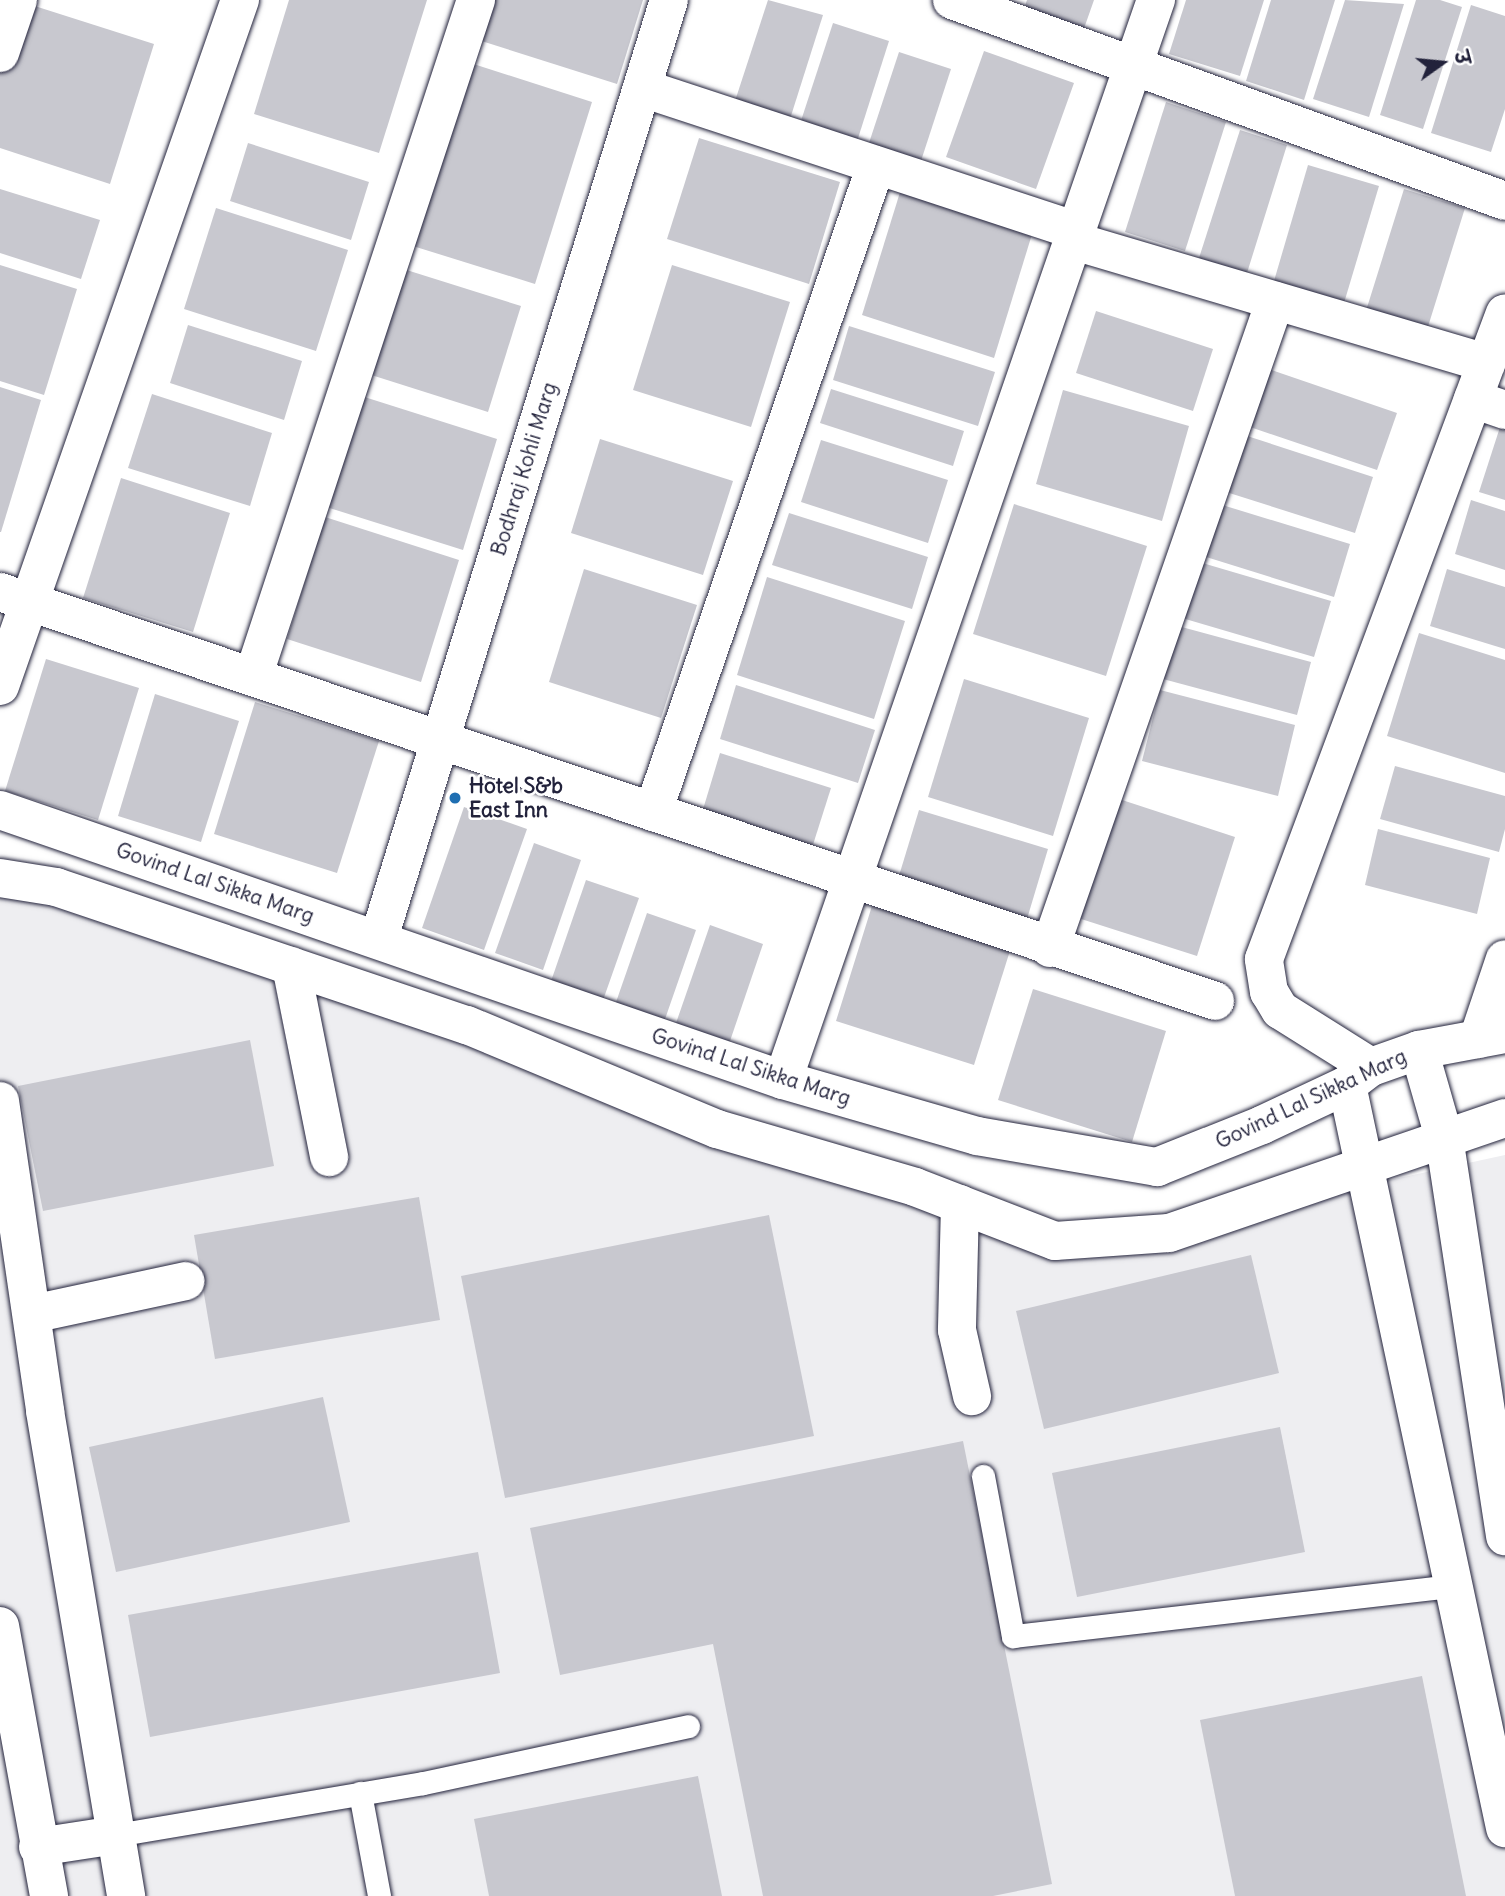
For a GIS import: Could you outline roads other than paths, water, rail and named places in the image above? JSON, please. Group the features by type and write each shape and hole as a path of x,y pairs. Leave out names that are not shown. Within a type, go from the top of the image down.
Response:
{"street":[{"path":"0,53 18,0"},
{"path":"0,686 15,597 240,0"},
{"path":"253,677 476,0"},
{"name":"Bodhraj Kohli Marg","path":"379,938 669,0"},
{"path":"952,0 1505,201"},
{"path":"783,1080 1156,0"},
{"path":"642,88 1275,301 1486,363"},
{"path":"653,812 876,165"},
{"path":"1050,948 1275,301"},
{"path":"1505,313 1486,363 1489,404 1264,958 1269,992 1280,1010 1359,1076 1365,1166 1505,1828"},
{"path":"15,597 1050,948 1215,1001"},
{"name":"Govind Lal Sikka Marg","path":"0,810 379,938 783,1080 977,1136 1157,1167 1419,1050 1492,1037"},
{"path":"0,878 56,887 467,1025 717,1129 915,1186 1055,1241 1169,1233 1505,1118"},
{"path":"1492,1037 1505,959"},
{"path":"291,966 328,1157"},
{"path":"1419,1050 1444,1137 1505,1536"},
{"path":"0,1101 126,1896"},
{"path":"960,1204 957,1330 972,1396"},
{"path":"32,1314 186,1281"},
{"path":"0,1626 49,1896"},
{"path":"38,1847 116,1835"}],"lane":[{"path":"983,1476 1013,1636 1454,1586"},
{"path":"116,1835 360,1793 688,1727"},
{"path":"360,1793 379,1896"}],"place":[{"name":"Hotel S&b East Inn","path":"455,798"}]}
